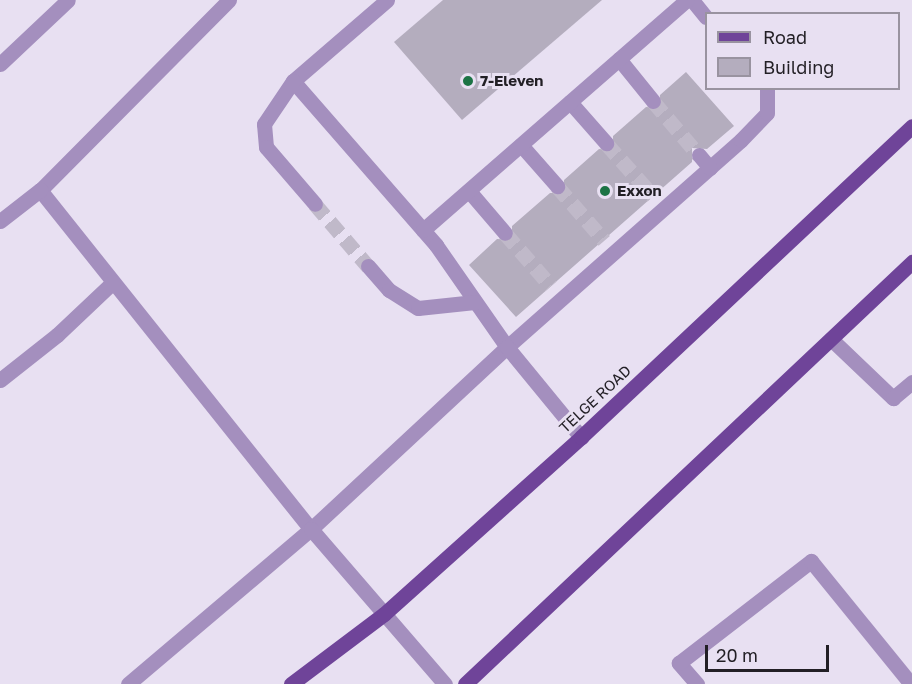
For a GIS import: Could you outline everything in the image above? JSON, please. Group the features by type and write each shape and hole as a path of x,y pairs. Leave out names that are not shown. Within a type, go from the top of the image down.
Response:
{"main road":[{"name":"TELGE ROAD","path":"291,684 384,614 581,436 912,126"},
{"path":"465,684 912,262"}],"lane":[{"path":"0,64 68,0"},
{"path":"0,220 40,190 229,0"},
{"path":"315,204 266,147 264,124 293,81 387,0"},
{"path":"423,230 687,0"},
{"path":"692,0 705,15"},
{"path":"619,59 653,101"},
{"path":"293,81 423,230 507,347 581,436"},
{"path":"128,684 311,529 562,298 609,246 658,203 710,168 767,113 767,90"},
{"path":"570,102 606,143"},
{"path":"521,146 557,186"},
{"path":"699,155 710,168"},
{"path":"40,190 311,529 445,684"},
{"path":"469,191 505,233"},
{"path":"368,266 389,290 418,308 475,302"},
{"path":"0,380 57,335 113,282"},
{"path":"551,286 562,298"},
{"path":"831,339 893,398 912,382"},
{"path":"697,684 679,663 811,561 911,684"}],"building":[{"name":"7-Eleven","path":"443,0 602,0 462,120 394,42"},
{"name":"Exxon","path":"686,72 734,126 707,149 692,148 692,162 516,317 469,265 497,239 512,240 512,226 550,193 564,193 564,180 599,149 613,150 613,136 646,107 660,108 660,95"}],"tunnel":[{"path":"653,101 699,155"},
{"path":"606,143 653,196"},
{"path":"557,186 604,240"},
{"path":"315,204 368,266"},
{"path":"505,233 551,286"}],"place":[{"name":"7-Eleven","path":"468,81"},
{"name":"Exxon","path":"605,191"}]}
